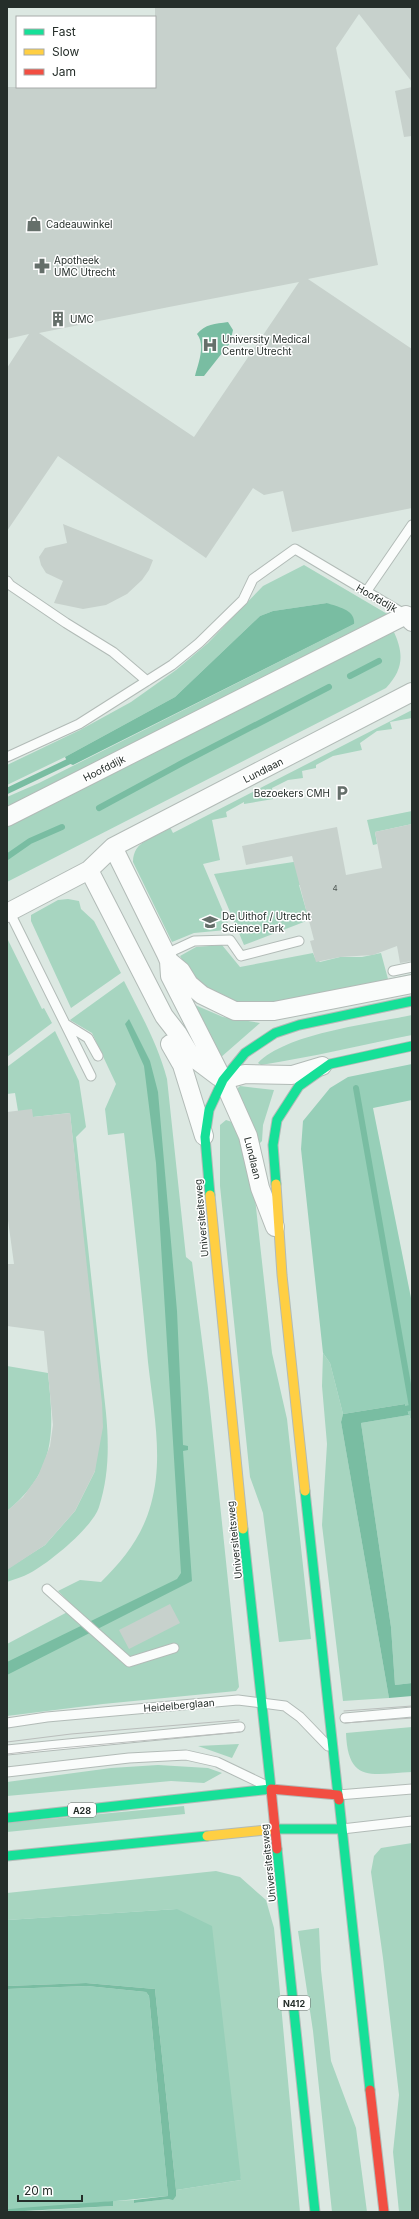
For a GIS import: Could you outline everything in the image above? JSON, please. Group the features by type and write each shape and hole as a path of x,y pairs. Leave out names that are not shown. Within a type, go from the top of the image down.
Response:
{"main road":[{"name":"Universiteitsweg","path":"316,2212 217,1281 205,1137 209,1110 223,1080 245,1053 275,1033 306,1023 412,1001"},
{"path":"384,2212 358,1990 279,1237 273,1145 277,1120 284,1105 298,1086 330,1064 412,1046"},
{"path":"271,1789 338,1795"},
{"name":"A28","path":"7,1818 271,1789"},
{"path":"7,1856 275,1829 342,1829"}],"street":[{"name":"Hoofddijk","path":"7,817 409,618"},
{"name":"Lundlaan","path":"8,912 89,870 113,847 412,692"},
{"name":"Lundlaan","path":"113,847 168,958 181,971 189,984 202,996 235,1011 274,1010 412,984"},
{"name":"Lundlaan","path":"89,870 164,1016 178,1034 191,1056 223,1080"},
{"name":"Lundlaan","path":"168,958 170,976 223,1080 248,1136 260,1188 279,1237"},
{"name":"Lundlaan","path":"164,1016 167,1037 182,1065 205,1137"},
{"path":"223,1080 245,1074 292,1075 330,1064"}],"lane":[{"path":"366,592 412,524"},
{"name":"Hoofddijk","path":"7,758 79,724 147,681 199,642 243,600 253,579 295,549 409,618"},
{"path":"7,581 10,585 66,623 113,652 147,681"},
{"path":"8,912 67,1025 91,1076"},
{"path":"168,958 194,941 230,940 241,956 299,941"},
{"path":"393,971 412,967"},
{"path":"67,1025 88,1038 98,1056"},
{"path":"47,1589 129,1662 174,1648"},
{"name":"Heidelberglaan","path":"7,1723 46,1717 238,1700 284,1706 300,1717 334,1752"},
{"path":"344,1718 412,1712"},
{"path":"7,1750 240,1727"},
{"path":"7,1772 122,1759 186,1755 217,1762 271,1789"},
{"path":"338,1795 412,1789"},
{"path":"342,1829 412,1821"}],"shaded area":[{"path":"228,322 233,330 230,343 204,376 195,376 201,349 200,338 197,334 207,326"},
{"path":"304,565 389,615 7,812 7,797 39,783 354,624 327,603 273,611 260,616 175,697 65,757 7,785 7,765 80,730 131,702 176,670 208,643 263,586"},
{"path":"327,603 349,612 354,619 354,624 73,765 68,763 65,757 175,697 260,616 273,611"},
{"path":"393,630 399,646 400,660 396,674 386,688 7,882 7,825"},
{"path":"412,710 412,718 390,722 392,729 377,731 360,743 362,750 333,756 316,765 316,768 302,771 303,778 288,780 272,788 273,799 244,804 244,802 226,812 227,817 212,820 220,860 203,864 230,928 226,930 194,933 172,942 133,862 134,855 141,844 170,827 173,833"},
{"path":"412,811 412,824 375,832 377,844 373,845 367,820"},
{"path":"313,859 317,882 299,885 309,920 244,945 214,874"},
{"path":"68,899 79,901 81,909 94,921 121,973 71,1008 31,921 31,915 58,900"},
{"path":"7,938 42,1009 44,1008 52,1023 7,1057"},
{"path":"222,945 240,967 313,953 315,958 320,962 340,957 362,957 381,953 388,979 412,974 412,979 313,998 246,1005 226,1000 217,995 199,981 185,965 180,956 196,947"},
{"path":"124,981 154,1041 167,1079 186,1257 192,1262 208,1388 239,1687 236,1691 103,1704 7,1716 7,1644 75,1608 58,1591 80,1580 101,1582 125,1556 143,1527 155,1487 157,1451 155,1415 124,1133 108,1135 105,1109 116,1084 92,1033 70,1020"},
{"path":"195,1005 223,1017 260,1023 220,1058 193,1006"},
{"path":"412,1015 412,1035 280,1062 261,1065 258,1063 271,1053 288,1044 308,1037 352,1026"},
{"path":"129,1019 150,1061 158,1092 177,1311 183,1445 188,1446 188,1450 183,1451 192,1581 7,1675 7,1662 177,1579 181,1573 156,1163 144,1066 125,1024"},
{"path":"55,1031 79,1081 86,1127 76,1137 106,1413 108,1449 105,1484 99,1507 95,1515 80,1534 59,1553 38,1568 7,1582 7,1569 45,1545 75,1511 95,1471 98,1381 70,1113 33,1117 18,1111 15,1093 7,1094 7,1067"},
{"path":"412,1064 412,1100 373,1108 412,1303 412,1423 405,1404 343,1414 330,1363 323,1353 301,1149 303,1121 330,1088 348,1077"},
{"path":"240,1086 274,1090 263,1125 262,1141 258,1145 234,1092"},
{"path":"226,1120 235,1123 251,1162 272,1353 287,1419 311,1639 279,1642 263,1513 250,1477 220,1186 220,1125"},
{"path":"323,1353 330,1363 343,1414 341,1422 389,1698 343,1701 322,1525 327,1444 322,1386"},
{"path":"7,1366 48,1373 51,1431 44,1465 23,1496 7,1511"},
{"path":"405,1404 409,1415 361,1423 391,1627 395,1685 412,1683 412,1696 389,1698 341,1422 343,1414"},
{"path":"409,1415 412,1423 412,1683 395,1685 391,1627 361,1423"},
{"path":"412,1727 412,1772 374,1774 357,1768 352,1761 348,1749 346,1733"},
{"path":"239,1744 232,1758 198,1746"},
{"path":"158,1765 208,1768 222,1773 204,1783 171,1781 7,1796 7,1782 111,1768"},
{"path":"184,1806 185,1814 7,1832 7,1823"},
{"path":"412,1843 412,2212 399,2212 393,2152 399,2095 371,1872 374,1856 381,1848"},
{"path":"216,1871 240,1877 266,1900 274,1928 300,2212 17,2212 113,2206 113,2201 134,2200 134,2203 169,2199 176,2196 176,2190 241,2180 177,1909 7,1920 7,1893"},
{"path":"177,1909 212,1926 241,2180 176,2190 155,1989 86,1983 7,1986 7,1920"},
{"path":"319,1928 321,1970 331,2061 356,2128 367,2212 332,2212 313,2031 298,1931"},
{"path":"86,1983 155,1989 176,2190 176,2196 173,2200 169,2199 134,2203 134,2200 168,2196 149,1996 146,1992 87,1986 7,1989 7,1986"},
{"path":"87,1986 146,1992 149,1996 168,2196 42,2208 7,2209 7,1989"},
{"path":"113,2201 113,2206 7,2212 7,2209"}],"building":[{"name":"UMC","path":"155,7 412,7 412,82 359,14 336,48 378,265 308,279 412,349 412,508 292,532 283,491 264,495 253,488 206,558 58,456 7,531 7,368 29,334 7,339 7,87 156,88","holes":["299,282 194,437 39,333 169,307"]},
{"path":"412,87 412,136 404,137 395,91"},
{"path":"63,524 153,560 149,570 142,580 127,594 106,605 83,609 54,603 63,581 46,573 41,565 39,557 45,548 67,543"},
{"path":"412,824 412,961 400,963 397,946 373,955 340,957 316,962 310,941 314,940 292,856 246,865 242,846 337,827 346,875 382,868 375,832"},
{"path":"32,1109 33,1117 70,1113 102,1403 103,1427 95,1471 75,1511 45,1545 7,1570 7,1511 23,1497 38,1476 50,1446 53,1425 44,1331 7,1326 7,1264 14,1264 7,1213 7,1112"},
{"path":"170,1604 180,1623 129,1649 119,1630"}],"waterway":[{"path":"350,676 379,661"},
{"path":"99,808 329,687"},
{"path":"7,791 74,759"},
{"path":"7,857 30,841 62,827"},
{"path":"356,1088 412,1407 406,1409"}],"tram line":[{"path":"344,1711 412,1706"},
{"path":"345,1723 412,1718"},
{"path":"7,1742 71,1734 239,1720"},
{"path":"7,1754 240,1732"}],"traffic: fast":[{"path":"210,1195 205,1137 209,1110 223,1080 245,1053 275,1033 299,1025 412,1001"},
{"path":"276,1184 273,1145 277,1120 299,1086 330,1064 412,1046"},
{"path":"305,1491 338,1795"},
{"path":"243,1529 271,1789"},
{"path":"7,1818 271,1789"},
{"path":"339,1800 370,2090"},
{"path":"275,1829 342,1829"},
{"path":"7,1856 207,1836"},
{"path":"277,1849 315,2212"}],"traffic: slow":[{"path":"276,1184 282,1275 305,1491"},
{"path":"210,1195 243,1529"},
{"path":"207,1836 275,1829"}],"traffic: jam":[{"path":"277,1849 271,1789 338,1795 339,1800"},
{"path":"370,2090 384,2212"}],"place":[{"name":"Cadeauwinkel","path":"34,224"},
{"name":"Apotheek UMC Utrecht","path":"42,266"},
{"name":"UMC","path":"58,319"},
{"name":"University Medical Centre Utrecht","path":"210,345"},
{"name":"Bezoekers CMH","path":"342,793"},
{"name":"De Uithof / Utrecht Science Park","path":"210,922"}]}
